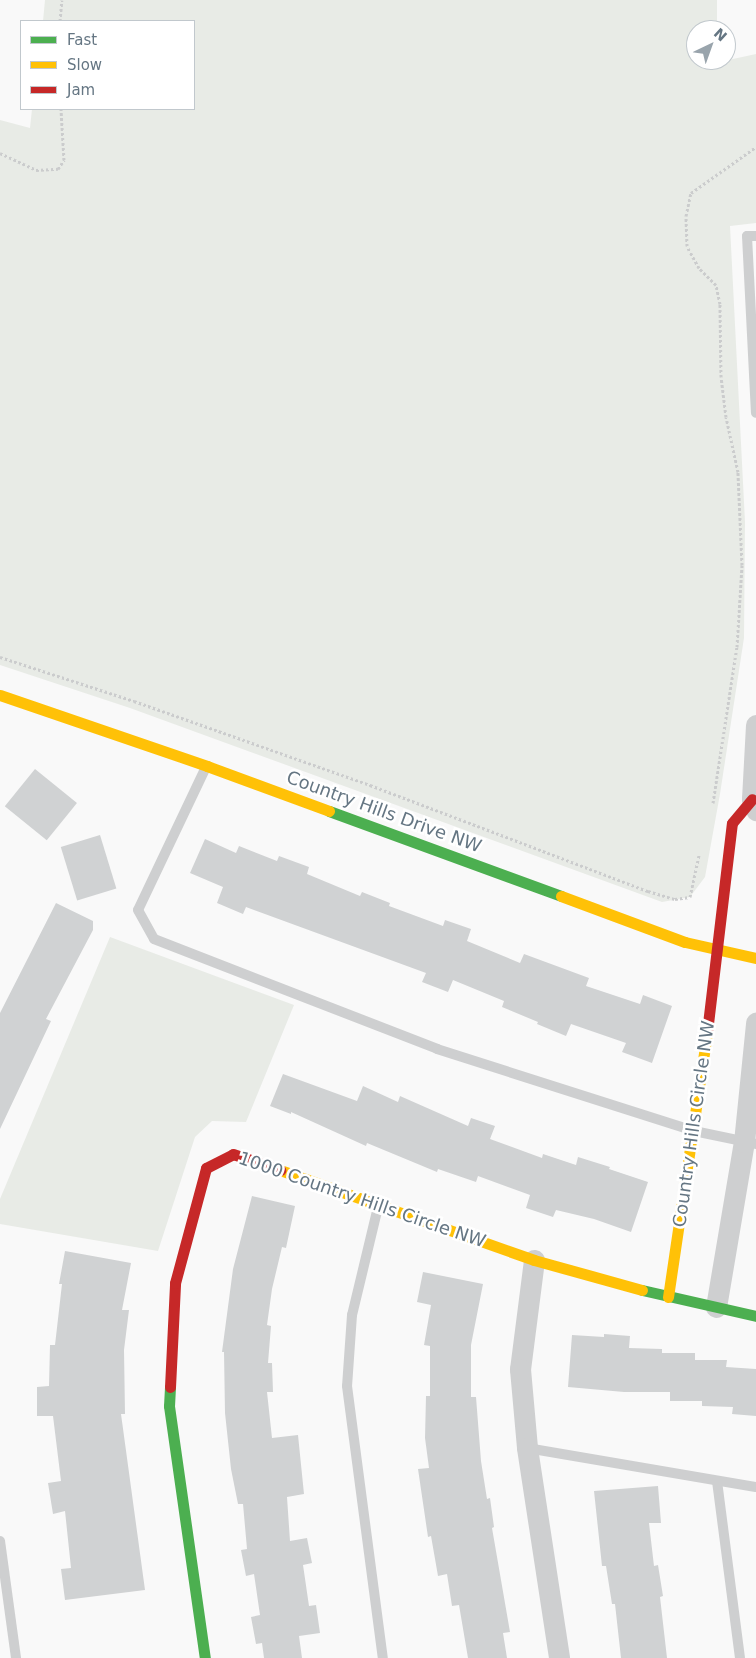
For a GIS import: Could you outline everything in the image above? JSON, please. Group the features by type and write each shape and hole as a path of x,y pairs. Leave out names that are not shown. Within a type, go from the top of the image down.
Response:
{"street":[{"name":"Country Hills Drive NW","path":"0,695 207,766 686,942 717,951 756,958"},
{"path":"754,804 756,725"},
{"name":"Country Hills Circle NW","path":"668,1297 694,1131 732,823 754,804"},
{"path":"716,1307 750,1143 756,1023"},
{"name":"1000 Country Hills Circle NW","path":"205,1658 169,1406 176,1283 206,1168 233,1154 534,1260 668,1297 756,1316"},
{"path":"534,1260 520,1369 527,1448 559,1658"}],"lane":[{"path":"756,236 747,236 756,413"},
{"path":"207,766 138,910 154,939 437,1049 694,1131 750,1143"},
{"path":"378,1205 352,1315 347,1386 383,1658"},
{"path":"527,1448 756,1487"},
{"path":"717,1481 740,1658"},
{"path":"0,1540 16,1658"}],"path":[{"path":"60,20 62,0"},
{"path":"0,153 36,170 58,169 64,160 60,110"},
{"path":"711,812 737,647 742,566 738,472 726,417 721,376 720,304 716,285 699,268 686,246 686,216 691,194 756,148"},
{"path":"0,657 134,701 370,785 648,891 675,899 690,897 701,848"}],"shaded area":[{"path":"45,0 717,0 717,20 686,20 686,70 736,70 736,58 756,54 756,223 730,226 745,522 744,638 705,877 690,897 662,902 130,708 0,665 0,120 30,128 32,110 195,110 195,20 43,20"},
{"path":"110,937 294,1005 246,1122 212,1121 195,1137 158,1251 0,1224 0,1199"}],"building":[{"path":"35,769 77,803 47,840 5,806"},
{"path":"100,835 116,889 77,901 61,847"},
{"path":"205,839 236,853 239,846 277,861 279,856 309,867 307,874 360,896 362,892 390,903 389,906 443,926 445,920 471,929 467,941 520,963 524,954 589,978 586,986 640,1004 643,995 672,1006 652,1063 622,1052 626,1043 571,1024 566,1036 502,1007 504,1001 453,980 448,992 422,982 426,973 246,907 243,914 217,903 223,887 190,873"},
{"path":"56,903 93,921 93,930 46,1019 51,1021 0,1129 0,1013"},
{"path":"283,1074 357,1101 363,1086 398,1102 400,1096 468,1126 471,1118 495,1126 490,1139 542,1158 543,1154 576,1165 578,1157 648,1182 631,1232 594,1219 556,1210 553,1217 526,1208 530,1195 478,1176 476,1182 438,1169 437,1172 367,1143 366,1146 291,1112 291,1114 270,1106"},
{"path":"252,1196 295,1206 286,1248 282,1247 272,1289 267,1325 271,1326 268,1363 272,1363 273,1392 267,1392 272,1438 298,1435 304,1494 287,1497 290,1541 307,1538 312,1563 303,1565 309,1606 316,1605 320,1633 299,1636 302,1658 264,1658 262,1643 256,1644 251,1617 260,1615 254,1574 246,1576 241,1550 247,1549 243,1504 238,1504 231,1469 225,1413 224,1352 222,1352 233,1269"},
{"path":"65,1251 131,1263 122,1310 129,1310 124,1350 125,1414 121,1414 145,1590 65,1600 61,1569 71,1568 65,1511 53,1514 48,1483 61,1481 53,1416 37,1416 37,1387 49,1386 50,1345 55,1345 62,1284 59,1284"},
{"path":"423,1272 483,1284 471,1345 471,1397 476,1397 481,1461 487,1499 490,1498 494,1527 492,1528 510,1632 503,1633 507,1658 468,1658 459,1605 452,1606 447,1574 438,1576 431,1536 428,1537 418,1469 429,1468 425,1438 426,1396 430,1396 430,1346 424,1345 431,1305 417,1302"},
{"path":"604,1334 630,1336 629,1348 662,1349 662,1353 695,1353 695,1360 727,1360 726,1367 756,1369 756,1416 732,1414 733,1407 702,1406 702,1401 670,1401 670,1392 624,1392 568,1387 572,1335 604,1337"},
{"path":"658,1486 661,1523 649,1523 654,1566 658,1565 663,1596 660,1597 667,1658 621,1658 615,1604 612,1604 606,1566 602,1566 594,1491"}],"traffic: fast":[{"path":"329,811 561,896"},
{"path":"642,1290 756,1316"},
{"path":"170,1387 169,1406 205,1658"}],"traffic: slow":[{"path":"0,695 207,766 329,811"},
{"path":"561,896 685,942 756,958"},
{"path":"668,1297 707,1032"},
{"path":"280,1170 534,1260 642,1290"}],"traffic: jam":[{"path":"707,1032 732,823 752,799"},
{"path":"170,1387 175,1283 206,1168 233,1154 280,1170"}]}
